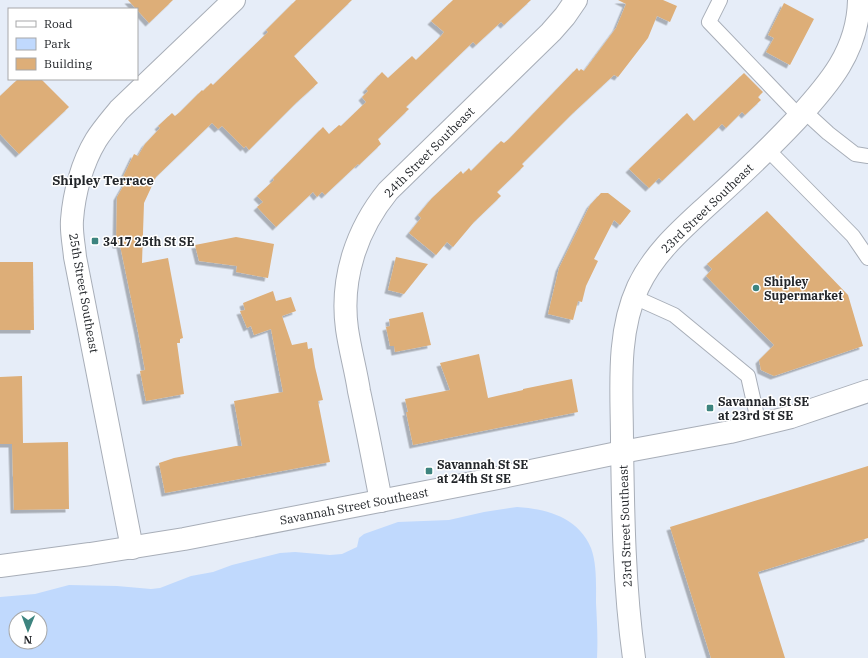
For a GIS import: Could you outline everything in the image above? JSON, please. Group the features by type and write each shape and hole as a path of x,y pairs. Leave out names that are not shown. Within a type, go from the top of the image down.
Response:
{"street":[{"name":"25th Street Southeast","path":"132,548 75,257 72,221 74,206 85,164 95,141 102,130 119,110 234,0"},
{"name":"24th Street Southeast","path":"381,501 347,328 349,273 358,239 368,218 388,190 552,32 576,0"},
{"name":"23rd Street Southeast","path":"634,658 626,579 623,504 622,347 626,323 634,297 649,267 670,240 768,150 828,84 847,53 857,24 859,0"},
{"name":"Savannah Street Southeast","path":"0,566 132,548 494,480 622,452 730,432 791,417 868,391"}],"lane":[{"path":"720,0 709,22 802,114 855,154 868,156"},
{"path":"768,150 853,236 868,258"},
{"path":"634,297 674,315 748,376 759,425"}],"green space":[{"path":"517,507 550,513 570,522 578,529 585,537 593,554 596,582 597,658 0,658 0,597 35,594 69,585 117,586 151,589 160,588 191,576 213,572 232,565 280,553 295,552 330,555 342,554 357,547 359,538 364,534 398,522 449,520 484,512"}],"building":[{"path":"128,0 173,0 149,23 138,11 138,8 135,8"},
{"path":"296,0 352,0 294,56 318,83 249,150 246,146 244,148 222,126 218,129 212,123 156,177 144,203 142,263 168,258 183,338 180,339 180,343 177,343 184,394 146,401 140,371 145,370 138,332 120,245 116,245 117,197 125,183 121,181 134,154 138,156 145,144 160,128 158,126 172,113 175,116 180,112 211,83 213,85 268,32 266,30"},
{"path":"453,0 531,0 504,25 501,22 476,45 473,42 406,107 409,109 378,139 381,144 359,165 358,164 325,195 322,192 317,197 313,192 276,227 257,207 263,202 257,196 274,180 273,178 323,127 329,134 339,125 341,126 366,102 362,97 368,91 366,89 382,72 388,78 412,56 416,60 441,36 444,32 431,21"},
{"path":"618,0 663,0 677,6 670,22 657,16 648,38 618,77 614,75 522,164 524,166 497,192 501,196 474,222 453,247 447,242 436,255 409,233 421,218 418,215 432,198 461,171 463,174 469,168 471,171 501,141 504,143 509,139 577,68 579,71 581,69 584,71 616,28 626,4"},
{"path":"784,3 814,19 790,65 766,52 774,38 768,35"},
{"path":"744,73 763,92 758,97 761,100 745,115 742,112 726,128 722,124 662,181 659,178 649,188 629,169 687,113 694,121"},
{"path":"17,80 42,80 69,107 19,154 0,134 0,96"},
{"path":"601,193 608,193 631,211 620,225 614,220 594,259 598,261 586,286 582,302 578,301 573,320 548,314 559,268 590,205"},
{"path":"767,211 848,295 863,346 774,376 761,370 759,360 774,345 706,276 712,269 707,264"},
{"path":"236,237 274,244 268,278 236,272 237,266 199,261 195,245"},
{"path":"396,257 428,264 404,294 388,290"},
{"path":"0,262 33,262 34,330 0,330"},
{"path":"273,291 276,301 291,297 296,311 282,316 292,345 307,342 308,349 312,348 323,400 318,401 330,462 165,493 159,463 174,458 242,446 234,401 283,392 271,329 254,335 251,326 247,328 240,311 245,310 243,303"},
{"path":"423,312 431,345 395,352 394,346 390,346 386,327 390,326 389,319"},
{"path":"479,354 488,398 572,379 578,412 413,445 406,412 408,412 405,399 450,390 440,363"},
{"path":"22,376 23,443 68,442 69,509 14,510 12,444 0,444 0,377"},
{"path":"868,466 868,538 758,572 785,658 711,658 670,527"}],"place":[{"name":"3417 25th St SE","path":"95,241"},
{"name":"Shipley Supermarket","path":"756,288"},
{"name":"Savannah St SE at 23rd St SE","path":"710,408"},
{"name":"Savannah St SE at 24th St SE","path":"429,471"}],"district":[{"name":"Shipley Terrace","path":"103,180"}]}
